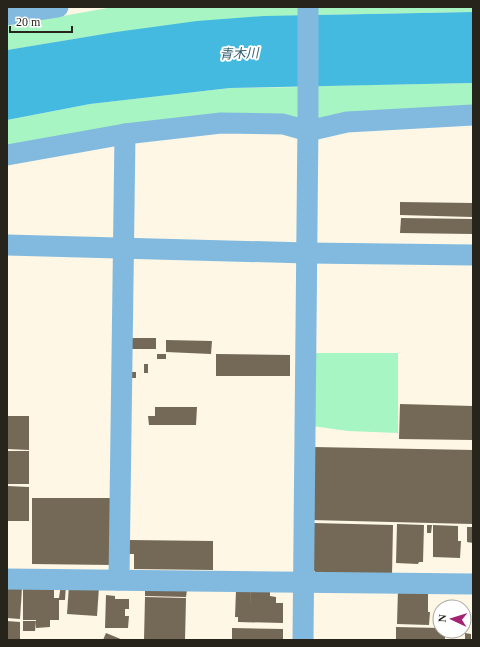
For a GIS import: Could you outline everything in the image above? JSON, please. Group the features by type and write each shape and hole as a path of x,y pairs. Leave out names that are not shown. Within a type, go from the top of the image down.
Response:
{"street":[{"path":"7,16 58,7"},
{"path":"303,640 308,7"},
{"path":"7,156 126,134 221,123 308,126 347,122 473,115"},
{"path":"119,580 126,134"},
{"path":"7,245 307,253 473,255"},
{"path":"7,579 473,584"}],"green space":[{"path":"113,7 301,7 301,16 227,19 154,27 7,50 7,26"},
{"path":"316,7 473,7 473,12 316,15"},
{"path":"473,83 473,110 317,123 317,86"},
{"path":"301,87 300,123 7,148 7,120 90,104 230,88"},
{"path":"312,353 398,353 398,433 348,431 312,426"}],"water":[{"name":"青木川","path":"473,12 473,83 230,88 90,104 7,120 7,50 116,32 197,21 264,16"}],"building":[{"path":"400,202 473,203 472,217 400,215"},
{"path":"401,218 473,219 472,234 400,233"},
{"path":"131,338 156,338 156,349 131,349"},
{"path":"166,340 212,341 211,354 166,352"},
{"path":"157,354 166,354 166,359 157,359"},
{"path":"216,354 290,355 290,376 216,376"},
{"path":"144,364 148,364 148,373 144,373"},
{"path":"132,372 136,372 136,378 132,378"},
{"path":"400,404 473,406 472,440 399,439"},
{"path":"155,407 197,407 196,425 149,425 148,416 155,416"},
{"path":"7,416 29,416 29,450 7,449"},
{"path":"313,447 473,450 472,524 311,520"},
{"path":"7,451 29,451 29,484 7,484"},
{"path":"7,486 29,487 29,521 7,521"},
{"path":"32,498 112,498 112,565 32,564"},
{"path":"313,523 393,525 392,575 316,573 312,568"},
{"path":"397,524 424,525 423,562 419,562 418,564 396,563"},
{"path":"427,525 432,525 431,533 427,533"},
{"path":"433,525 458,526 458,541 461,541 460,558 433,557"},
{"path":"467,527 473,527 473,543 467,542"},
{"path":"129,540 213,541 213,570 134,569 134,554 129,554"},
{"path":"61,584 66,585 65,600 59,600 59,620 50,620 50,627 36,628 36,620 23,620 23,587 54,587 54,598 59,598"},
{"path":"69,585 99,587 97,616 67,614"},
{"path":"7,588 22,588 20,619 7,618"},
{"path":"145,589 187,590 186,597 145,596"},
{"path":"398,589 430,590 430,594 428,594 428,612 430,612 429,625 397,624"},
{"path":"236,590 251,590 250,608 251,592 256,592 256,590 270,592 270,596 276,597 276,603 283,603 283,623 238,622 238,617 235,617"},
{"path":"106,595 115,596 115,599 129,599 129,609 125,609 125,616 129,616 128,628 105,628"},
{"path":"145,597 186,598 185,640 144,640"},
{"path":"7,621 20,622 20,640 7,640"},
{"path":"23,621 36,621 35,631 23,631"},
{"path":"396,627 432,628 432,639 445,639 445,640 396,640"},
{"path":"232,628 283,629 283,640 232,640"},
{"path":"106,633 123,640 103,640"}]}
